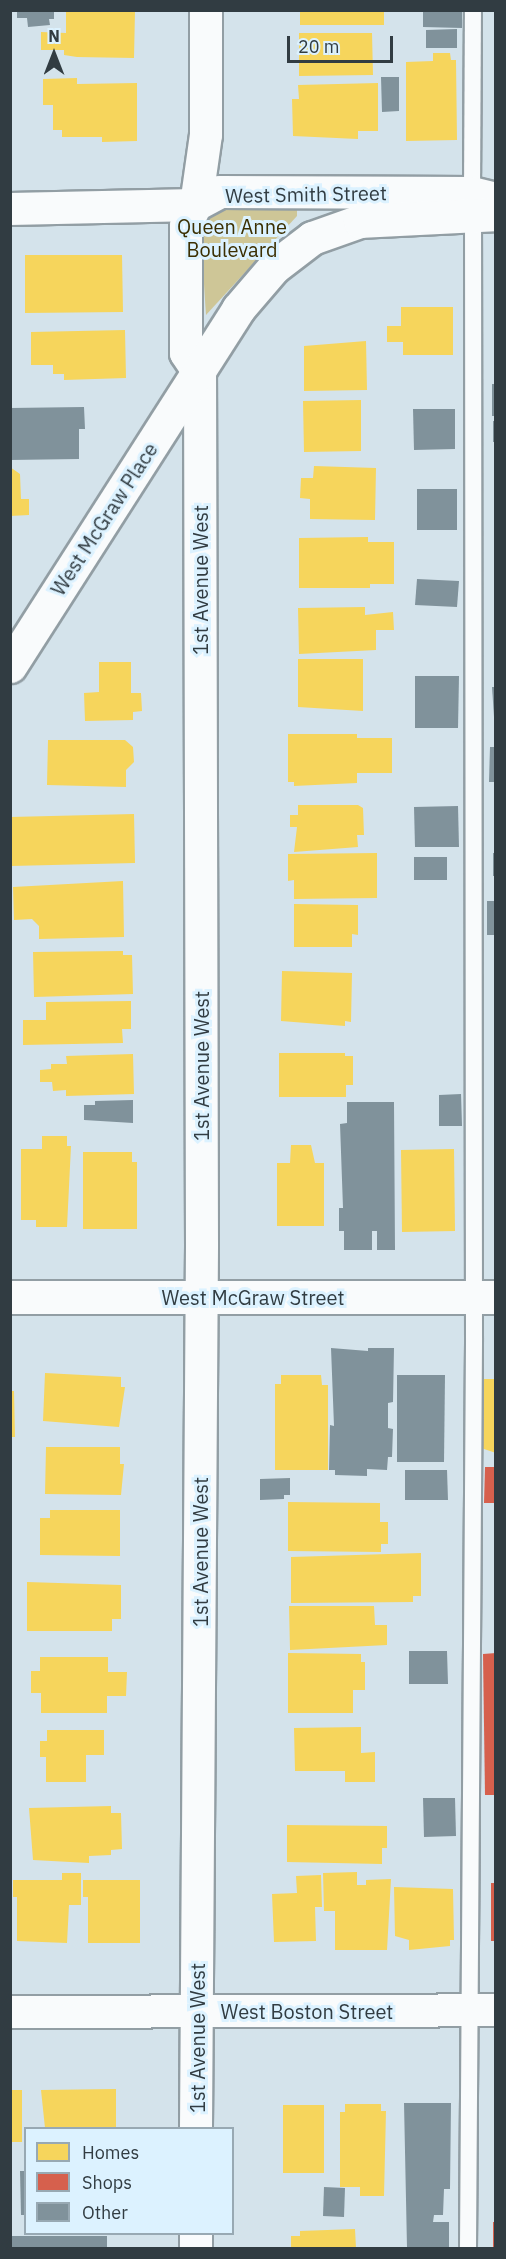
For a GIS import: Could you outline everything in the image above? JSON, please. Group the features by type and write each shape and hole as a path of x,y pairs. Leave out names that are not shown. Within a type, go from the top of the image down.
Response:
{"street":[{"name":"1st Avenue West","path":"196,2127 201,1296 200,374 186,353 186,226 196,205 206,135 206,10"},
{"name":"West Smith Street","path":"10,209 196,205 220,192 484,206"},
{"name":"West Smith Street","path":"200,374 238,309 274,267 312,238 360,221 484,206"},
{"name":"West McGraw Place","path":"10,666 200,374"},
{"name":"West McGraw Street","path":"10,1297 485,1297"},
{"name":"West Boston Street","path":"10,2012 484,2011"}],"lane":[{"path":"468,2248 484,2011 473,1542 485,1297 484,206 473,10"}],"green space":[{"name":"Queen Anne Boulevard","path":"217,206 297,206 297,216 206,315 200,223"}],"building: Homes":[{"path":"300,10 384,10 384,25 300,25"},
{"path":"66,11 135,11 134,58 77,57 64,55 64,50 41,50 41,32 66,33"},
{"path":"299,33 372,33 373,75 299,76"},
{"path":"433,53 450,53 451,60 456,60 457,140 406,141 406,62 433,61"},
{"path":"77,78 77,84 137,83 137,141 102,142 102,137 62,137 62,130 53,130 53,105 43,105 43,79"},
{"path":"378,83 378,131 358,131 358,139 293,136 292,99 299,99 298,85"},
{"path":"25,255 122,255 123,312 25,313"},
{"path":"401,307 453,307 453,355 403,355 403,342 387,342 387,326 401,326"},
{"path":"125,330 126,378 64,380 64,374 53,374 53,365 31,365 31,332"},
{"path":"366,341 367,390 304,391 304,346"},
{"path":"361,400 361,451 304,452 303,401"},
{"path":"314,466 376,468 375,520 310,519 310,499 300,498 301,478 313,478"},
{"path":"10,467 20,474 21,499 29,499 29,515 10,516"},
{"path":"368,537 368,542 394,542 394,584 370,584 370,588 299,588 299,538"},
{"path":"365,607 365,615 393,612 394,630 376,630 376,650 299,654 298,608"},
{"path":"298,659 363,659 363,711 298,707"},
{"path":"99,662 131,662 131,693 141,693 142,711 133,712 133,720 85,721 84,693 99,692"},
{"path":"288,734 357,734 357,738 392,738 392,773 357,773 357,783 294,786 294,782 288,782"},
{"path":"48,740 125,740 133,747 134,762 126,770 126,787 47,785"},
{"path":"298,805 358,805 363,808 364,835 357,835 358,847 294,852 297,827 290,827 290,815 298,815"},
{"path":"134,814 135,863 11,866 10,817"},
{"path":"377,853 377,898 294,899 294,880 288,881 288,854"},
{"path":"123,881 124,937 39,939 39,926 32,919 14,920 13,887"},
{"path":"294,904 358,905 358,935 352,934 352,947 294,947"},
{"path":"123,951 123,955 132,955 133,994 34,997 33,952"},
{"path":"282,971 352,973 351,1022 345,1021 345,1026 281,1021"},
{"path":"131,1001 131,1029 122,1029 123,1043 23,1045 23,1020 46,1020 46,1002"},
{"path":"279,1053 345,1053 345,1056 353,1056 353,1085 346,1085 346,1097 279,1097"},
{"path":"133,1054 134,1094 66,1096 66,1090 53,1091 52,1082 40,1082 40,1070 51,1069 51,1064 67,1064 66,1056"},
{"path":"42,1136 67,1136 67,1146 71,1146 67,1227 36,1227 36,1220 21,1220 21,1149 42,1149"},
{"path":"291,1145 311,1145 315,1163 324,1163 324,1226 277,1226 277,1163 290,1163"},
{"path":"454,1149 455,1231 402,1232 401,1150"},
{"path":"83,1152 132,1152 132,1162 137,1162 137,1229 83,1229"},
{"path":"45,1373 121,1377 121,1387 125,1387 119,1427 43,1421"},
{"path":"281,1375 321,1375 322,1385 328,1385 328,1470 275,1470 275,1384 281,1384"},
{"path":"481,1379 496,1379 496,1453 481,1448"},
{"path":"10,1391 14,1391 15,1437 10,1437"},
{"path":"46,1447 120,1447 120,1464 124,1464 121,1495 45,1494"},
{"path":"288,1502 380,1503 380,1522 388,1522 388,1544 381,1544 381,1552 288,1551"},
{"path":"50,1510 120,1510 120,1556 40,1555 40,1518 50,1518"},
{"path":"421,1553 421,1596 413,1596 413,1602 291,1603 291,1557"},
{"path":"27,1582 121,1585 121,1619 112,1619 112,1631 27,1631"},
{"path":"289,1606 374,1606 375,1625 387,1625 387,1645 290,1650"},
{"path":"288,1653 361,1654 361,1662 365,1662 365,1690 353,1690 353,1713 288,1713"},
{"path":"40,1657 108,1657 108,1672 127,1672 126,1696 107,1696 107,1713 41,1713 41,1693 31,1693 31,1671 40,1671"},
{"path":"361,1727 361,1753 375,1752 375,1782 345,1782 345,1771 295,1771 294,1728"},
{"path":"47,1730 104,1730 104,1755 86,1755 86,1782 46,1782 46,1757 40,1757 40,1741 47,1741"},
{"path":"111,1806 111,1813 121,1813 122,1849 111,1850 111,1855 89,1856 89,1863 33,1860 29,1808"},
{"path":"287,1825 387,1826 387,1848 382,1848 382,1864 287,1862"},
{"path":"357,1872 357,1885 366,1885 366,1880 391,1879 387,1950 335,1950 335,1911 324,1911 323,1873"},
{"path":"62,1873 81,1873 81,1905 69,1905 67,1943 17,1941 17,1897 13,1897 13,1880 62,1880"},
{"path":"321,1875 322,1907 315,1907 316,1941 274,1942 272,1894 297,1893 296,1876"},
{"path":"83,1880 140,1880 140,1943 88,1943 88,1897 83,1897"},
{"path":"394,1887 453,1889 454,1940 450,1940 450,1946 409,1950 409,1940 395,1936"},
{"path":"116,2089 116,2127 45,2127 41,2090"},
{"path":"10,2090 22,2090 22,2142 10,2142"},
{"path":"345,2104 381,2104 381,2111 386,2111 384,2196 360,2196 360,2187 340,2187 340,2112 345,2112"},
{"path":"283,2105 324,2105 324,2173 283,2173"},
{"path":"355,2229 356,2248 291,2248 291,2236 300,2236 300,2231"}],"building: Shops":[{"path":"485,1467 496,1467 496,1503 484,1503"},
{"path":"496,1653 496,1795 485,1795 483,1654"},
{"path":"491,1883 496,1883 496,1941 491,1941"},
{"path":"493,2222 496,2222 496,2248 493,2248"}],"building: Other":[{"path":"17,10 54,10 54,19 49,19 50,25 28,27 27,18 17,18"},
{"path":"423,10 462,10 462,28 423,27"},
{"path":"457,29 457,48 426,48 426,30"},
{"path":"381,77 399,77 399,111 382,112"},
{"path":"492,384 496,384 496,416 492,416"},
{"path":"84,407 85,429 79,429 79,459 10,460 10,408"},
{"path":"413,409 455,409 455,449 414,450"},
{"path":"493,421 496,421 496,442 493,442"},
{"path":"417,489 457,489 457,530 417,530"},
{"path":"417,579 459,581 457,607 415,605"},
{"path":"415,676 459,676 458,728 415,728"},
{"path":"492,687 496,687 496,717 494,717"},
{"path":"490,747 496,747 496,782 489,782"},
{"path":"458,806 459,847 415,847 414,807"},
{"path":"493,853 496,853 496,876 493,876"},
{"path":"414,857 447,857 447,880 414,880"},
{"path":"487,901 496,901 496,935 487,935"},
{"path":"461,1094 462,1126 439,1126 439,1095"},
{"path":"133,1100 133,1123 84,1120 84,1105 95,1105 95,1101"},
{"path":"347,1102 394,1102 395,1250 377,1250 377,1231 372,1231 372,1250 344,1250 344,1231 339,1231 339,1208 343,1208 340,1124 347,1123"},
{"path":"331,1348 368,1351 368,1348 394,1348 393,1402 388,1403 388,1428 393,1429 392,1457 388,1457 387,1470 367,1469 367,1476 335,1475 335,1470 329,1470 330,1425 334,1426"},
{"path":"397,1375 445,1375 444,1462 397,1462"},
{"path":"405,1470 447,1470 448,1500 405,1500"},
{"path":"290,1478 290,1495 284,1495 284,1499 260,1500 260,1479"},
{"path":"409,1651 447,1651 448,1684 409,1684"},
{"path":"423,1798 455,1798 456,1836 424,1837"},
{"path":"404,2103 451,2103 450,2189 444,2189 443,2215 434,2215 433,2222 449,2222 449,2248 407,2248"},
{"path":"20,2171 24,2171 24,2215 21,2215"},
{"path":"324,2187 345,2188 344,2217 323,2216"},
{"path":"10,2236 107,2236 107,2248 10,2248"}]}
